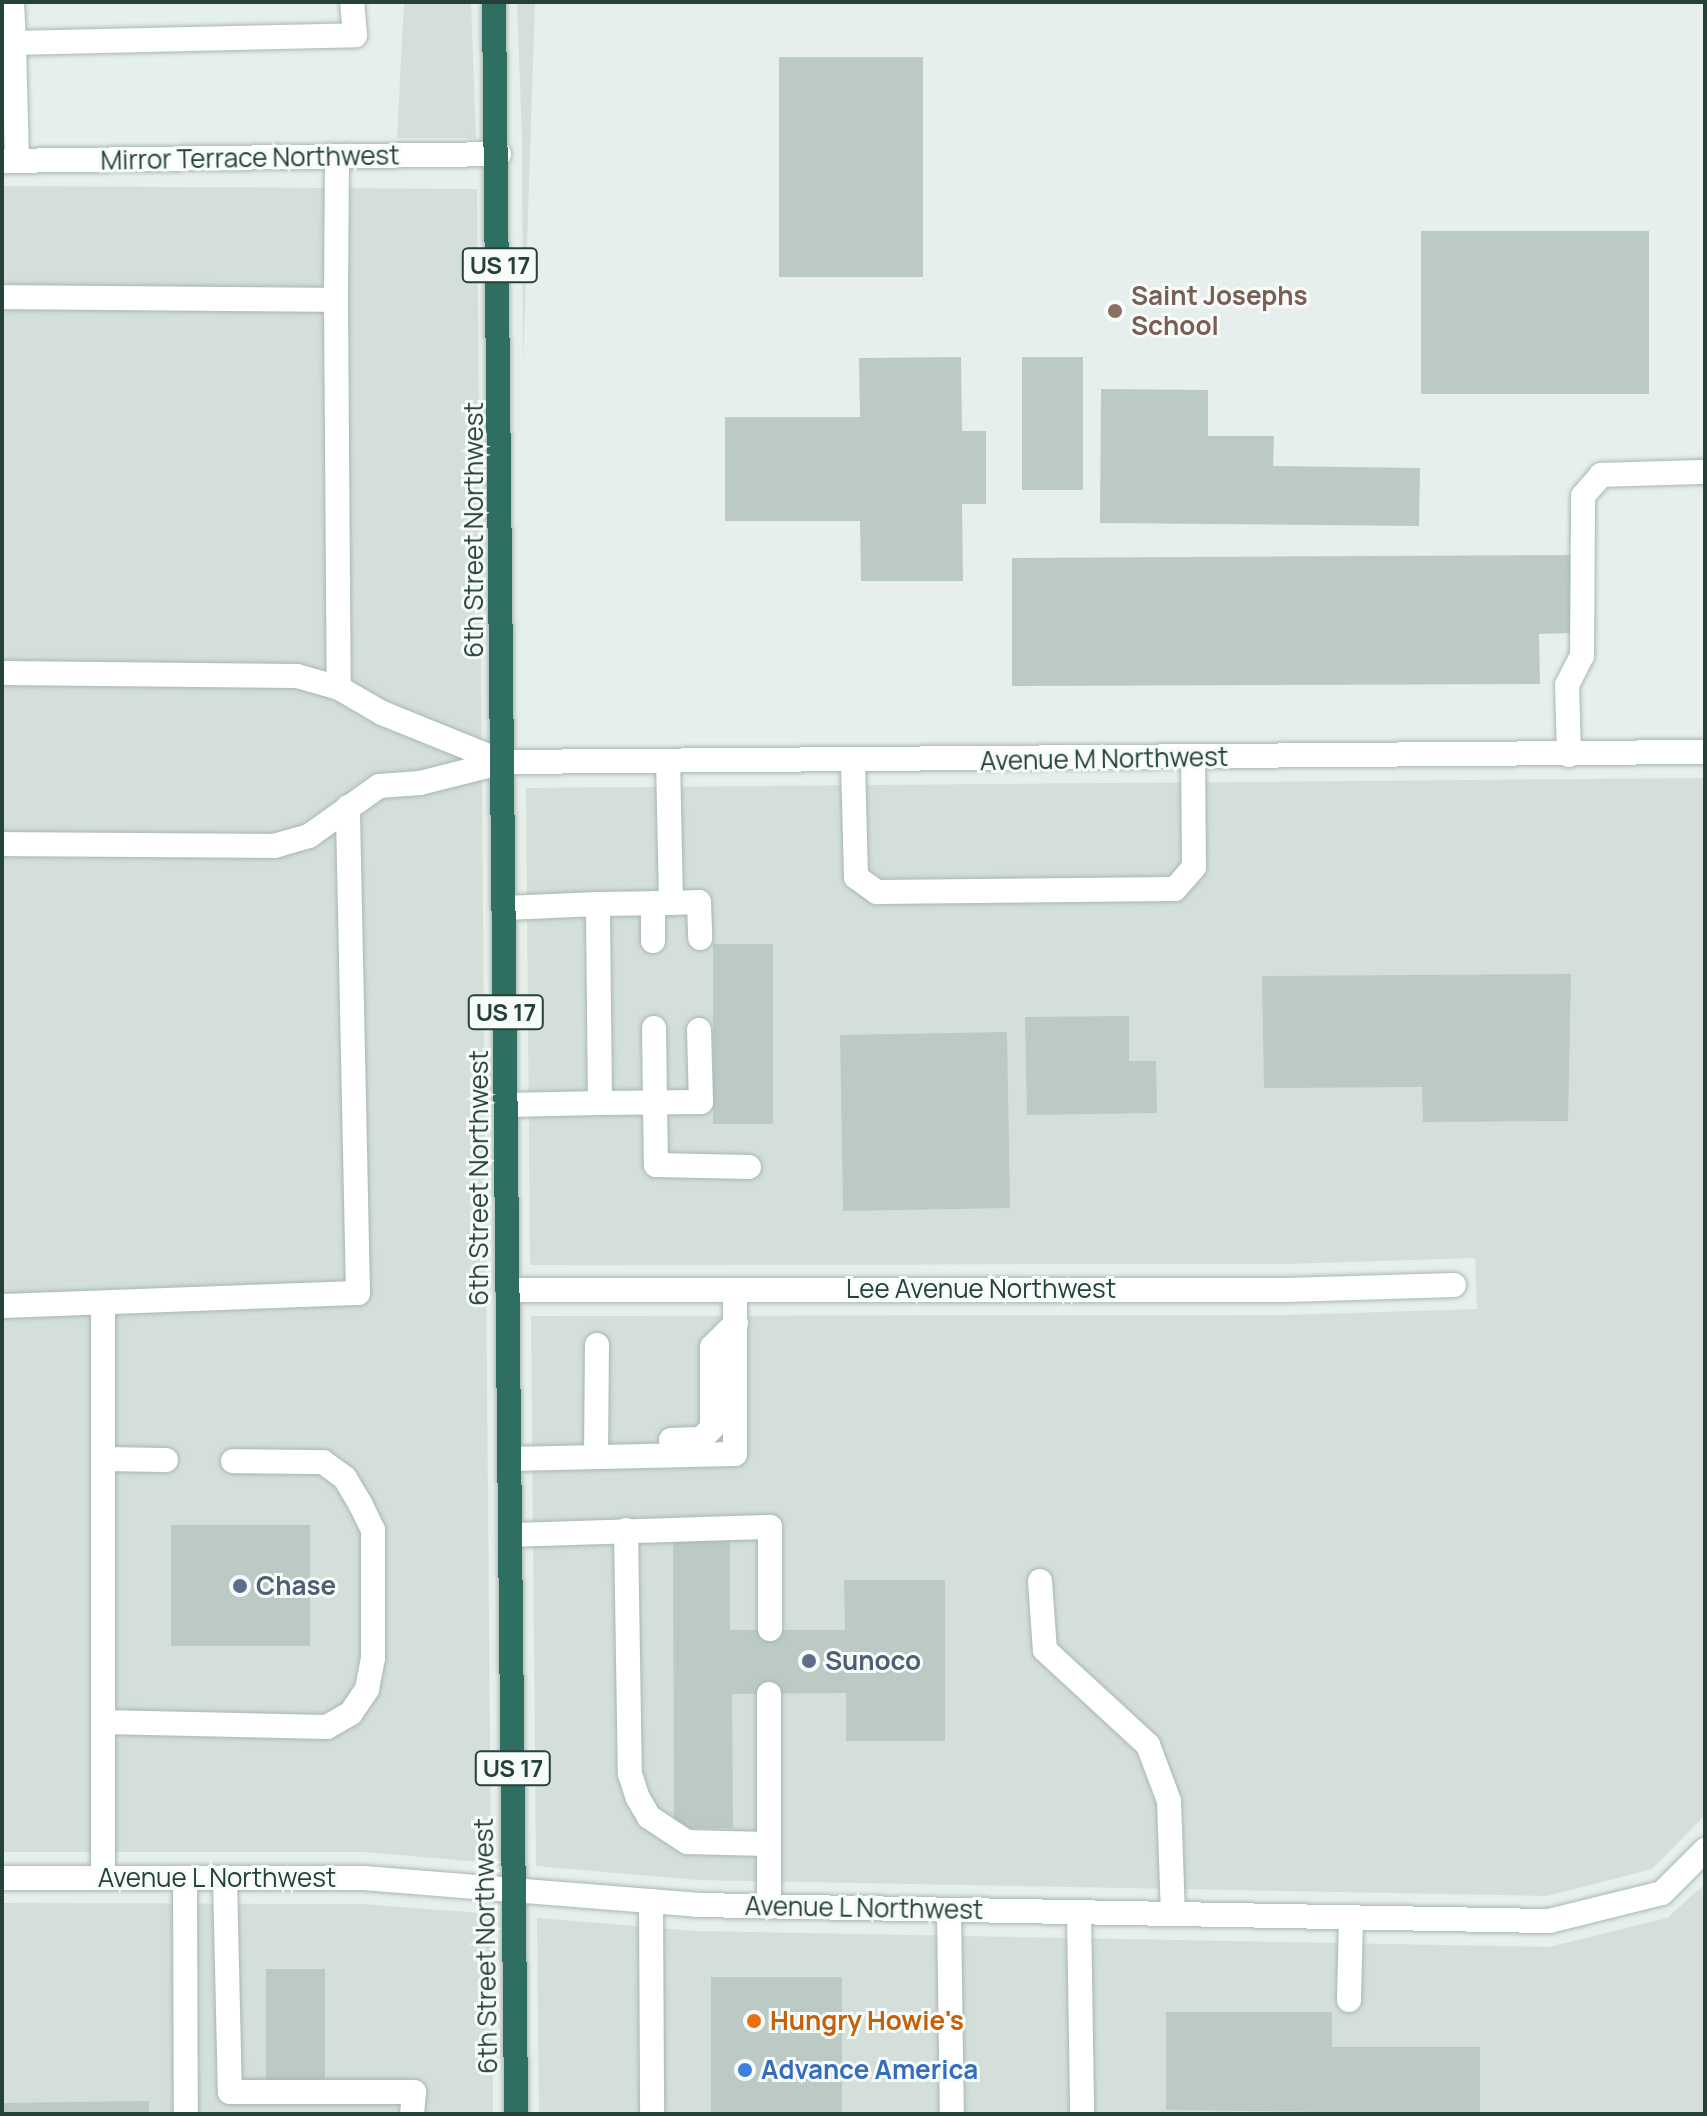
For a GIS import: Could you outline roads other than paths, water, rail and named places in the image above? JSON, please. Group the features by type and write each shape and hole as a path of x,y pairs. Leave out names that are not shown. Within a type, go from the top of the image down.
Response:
{"highway":[{"name":"6th Street Northwest","path":"494,2 499,154 516,2114"}],"street":[{"path":"9,160 14,43 12,2"},
{"path":"14,43 355,35 352,2"},
{"name":"Mirror Terrace Northwest","path":"9,160 499,154"},
{"path":"337,158 339,688"},
{"path":"2,297 336,300"},
{"path":"1569,755 1567,685 1582,656 1583,496 1601,475 1705,472"},
{"path":"2,673 248,672 297,676 339,688 382,713 503,762"},
{"name":"Avenue M Northwest","path":"503,762 853,762 1705,752"},
{"path":"853,762 856,877 877,892 1160,890 1175,889 1194,867 1193,758"},
{"path":"2,844 275,846 309,836 379,786 420,783 503,762"},
{"path":"653,941 662,903 668,762"},
{"path":"2,1306 358,1293 348,807"},
{"path":"505,908 699,902 700,938"},
{"path":"598,904 600,1103"},
{"path":"654,1028 656,1165 749,1167"},
{"path":"506,1105 701,1102 699,1030"},
{"name":"Lee Avenue Northwest","path":"508,1290 1454,1285"},
{"path":"510,1459 735,1454 735,1290"},
{"path":"103,1304 103,1878"},
{"path":"601,1457 624,1440 701,1439 712,1428 712,1347 736,1323"},
{"path":"597,1345 601,1457"},
{"path":"103,1459 166,1460"},
{"path":"103,1722 327,1727 351,1713 367,1689 373,1659 373,1530 345,1478 323,1462 233,1461"},
{"path":"510,1535 770,1527 770,1629"},
{"path":"626,1530 630,1774 638,1798 649,1817 687,1842 767,1844"},
{"path":"1040,1581 1045,1650 1148,1745 1169,1801 1173,1914"},
{"path":"769,1694 769,1907"},
{"name":"Avenue L Northwest","path":"2,1878 364,1878 651,1901 769,1907 1549,1921 1662,1893 1705,1850"},
{"path":"185,1878 186,2114"},
{"path":"225,1878 230,2092 414,2092 412,2114"},
{"path":"651,1901 652,2114"},
{"path":"949,1910 952,2114"},
{"path":"1079,1912 1082,2114"},
{"path":"1349,2000 1351,1918"}],"place":[{"name":"Saint Josephs School","path":"1115,311"},
{"name":"Chase","path":"240,1586"},
{"name":"Sunoco","path":"809,1661"},
{"name":"Hungry Howie's","path":"754,2021"},
{"name":"Advance America","path":"745,2070"}]}
